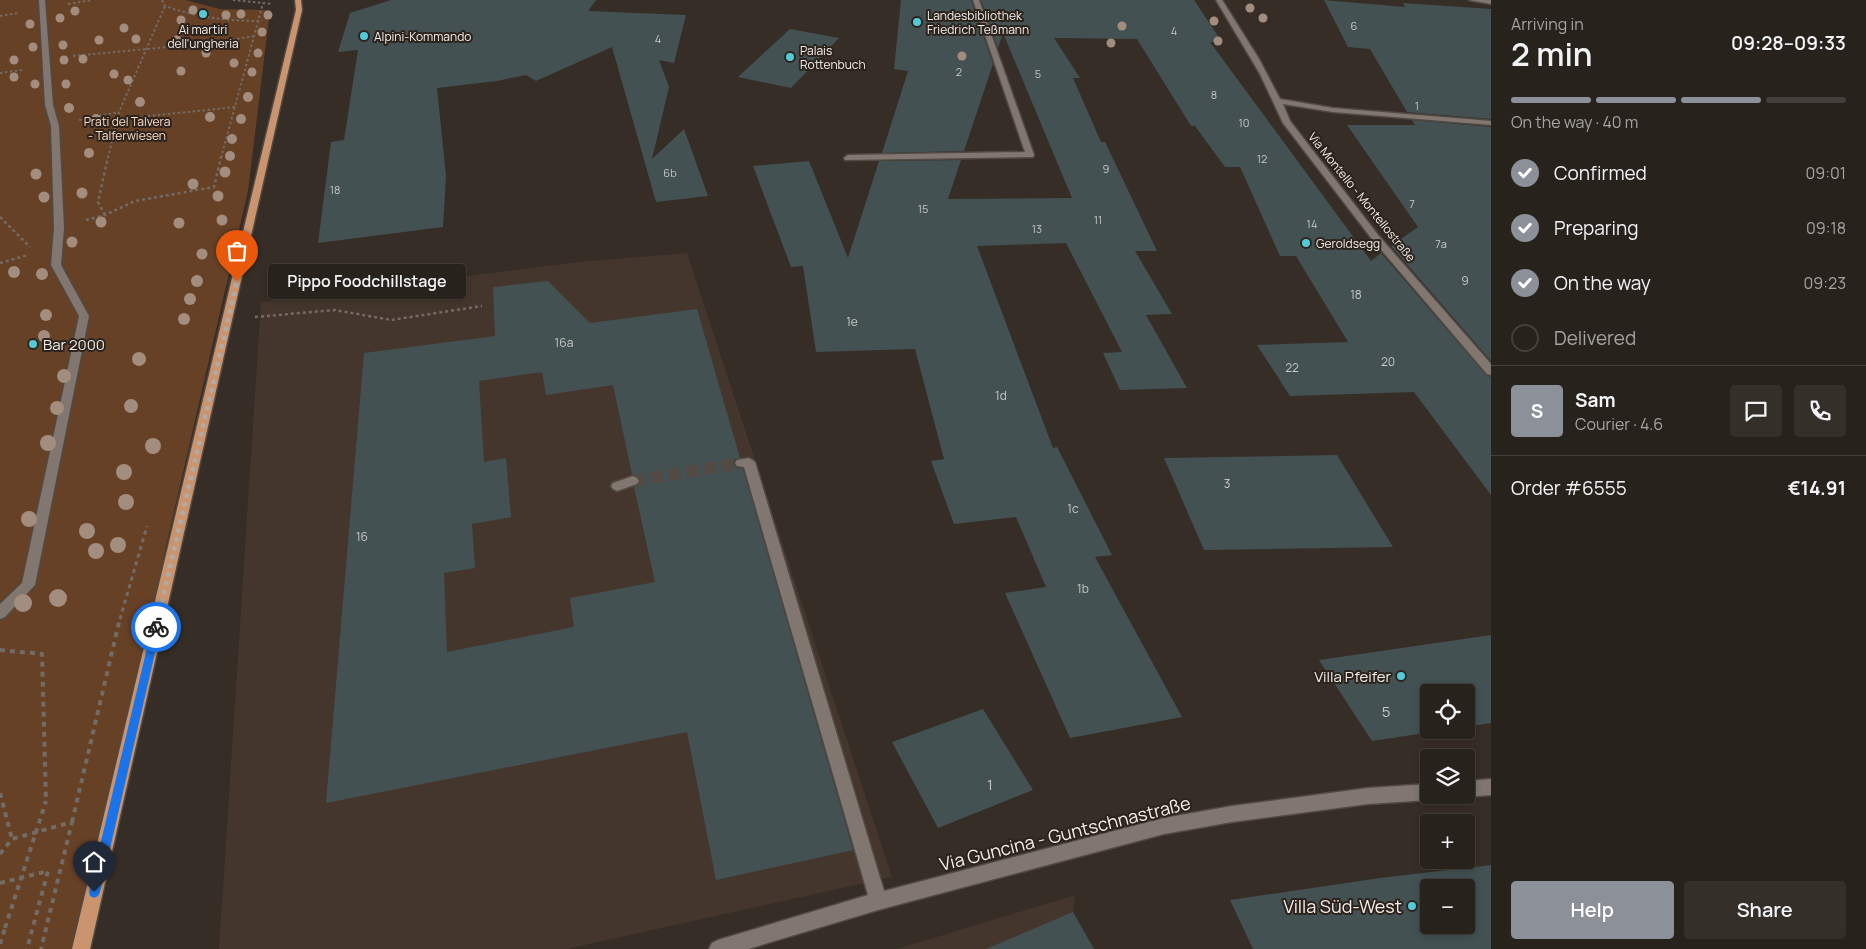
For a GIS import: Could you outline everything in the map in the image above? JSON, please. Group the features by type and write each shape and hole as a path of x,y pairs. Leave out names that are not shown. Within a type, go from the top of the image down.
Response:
{"main road":[{"path":"81,949 228,320 298,10 298,0"}],"street":[{"path":"0,613 28,585 84,316 56,265 59,228 55,126 49,105 42,0"},
{"path":"848,158 1030,155 976,0"},
{"name":"Via Montello - Montellostraße","path":"1219,0 1246,42 1278,101 1286,121 1375,237 1491,370"},
{"path":"1472,0 1491,2"},
{"path":"1278,101 1334,110 1491,123"},
{"path":"741,463 749,462 878,901"},
{"path":"617,486 633,481"},
{"path":"1475,788 1491,787"},
{"name":"Via Guncina - Guntschnastraße","path":"718,949 878,901 1164,826 1232,814 1368,796 1420,793"}],"path":[{"path":"162,0 165,6 192,16 225,21 259,21"},
{"path":"165,6 119,112 98,202 105,215 135,201 214,187 263,2"},
{"path":"0,73 30,68 46,60 211,43 255,36"},
{"path":"118,120 236,106"},
{"path":"84,119 119,112"},
{"path":"0,217 16,231"},
{"path":"228,320 286,313 335,310 391,320 482,306"},
{"path":"0,650 42,654 46,801 0,944"},
{"path":"0,793 12,839"},
{"path":"0,854 12,839 72,822 41,949"},
{"path":"0,883 48,871 27,949"}],"shaded area":[{"path":"687,253 892,877 567,949 219,949 261,302 579,262"},
{"path":"1075,895 1073,912 1092,949 897,949"}],"green space":[{"name":"Prati del Talvera - Talferwiesen","path":"0,0 185,0 220,9 270,10 248,191 167,542 79,949 0,949"}],"building":[{"path":"391,0 596,0 588,11 686,15 674,63 659,60 669,87 652,159 684,129 708,196 656,202 612,47 536,81 526,75 497,81 437,88 446,176 443,227 318,243 331,142 344,140 358,50 338,52 350,13"},
{"path":"901,0 971,0 993,64 964,151 882,153 908,71 894,69"},
{"path":"981,0 1194,0 1222,42 1210,42 1371,261 1381,253 1486,375 1491,377 1491,495 1414,392 1290,396 1257,345 1348,342 1296,256 1280,256 1240,167 1225,167 1195,126 1191,126 1137,39 1054,38 1080,78 1073,78 1101,142 1105,142 1157,251 1135,251 1172,314 1146,315 1187,388 1120,390 1103,353 1122,352 1066,243 977,246 1053,448 1057,447 1112,555 1095,557 1182,717 1070,738 1005,593 1046,587 1016,517 954,524 931,461 944,459 915,349 816,352 803,266 791,267 753,166 809,161 848,258 879,161 961,160 948,199 1072,198 1003,33 998,48"},
{"path":"1324,0 1405,7 1403,3 1491,9 1491,119 1407,112 1370,49 1348,47"},
{"name":"Palais Rottenbuch","path":"790,29 839,38 791,88 738,77"},
{"path":"1412,120 1491,127 1491,361 1391,246 1418,227 1347,125 1415,125"},
{"path":"548,281 590,323 697,309 740,458 735,459 733,464 737,468 743,469 853,850 716,880 687,732 326,803 364,353 495,336 493,287","holes":["542,372 546,395 613,385 632,474 638,476 641,480 639,485 634,487 655,582 570,598 574,627 447,652 444,573 475,568 472,524 511,517 506,458 484,462 479,381"]},
{"path":"1337,455 1393,547 1204,550 1164,458"},
{"name":"Villa Pfeifer","path":"1491,635 1491,723 1475,726 1475,684 1420,684 1420,734 1372,741 1319,660"},
{"path":"983,709 1033,790 938,828 892,742"},
{"path":"1491,865 1491,949 1253,949 1230,900 1380,878 1457,869 1475,869 1475,867"},
{"path":"1073,912 1094,949 986,949"}],"tunnel":[{"path":"633,481 741,463"}],"way so far":[{"path":"156,627 237,281"}],"place":[{"name":"Ai martiri dell'ungheria","path":"203,14"},
{"name":"Landesbibliothek Friedrich Teßmann","path":"917,22"},
{"name":"Alpini-Kommando","path":"364,36"},
{"name":"Palais Rottenbuch","path":"790,57"},
{"name":"Geroldsegg","path":"1306,243"},
{"name":"Pippo Foodchillstage","path":"237,281"},
{"name":"Bar 2000","path":"33,344"},
{"name":"Villa Pfeifer","path":"1401,676"},
{"name":"Villa Süd-West","path":"1412,906"}],"route":[{"path":"94,892 156,627"}]}
